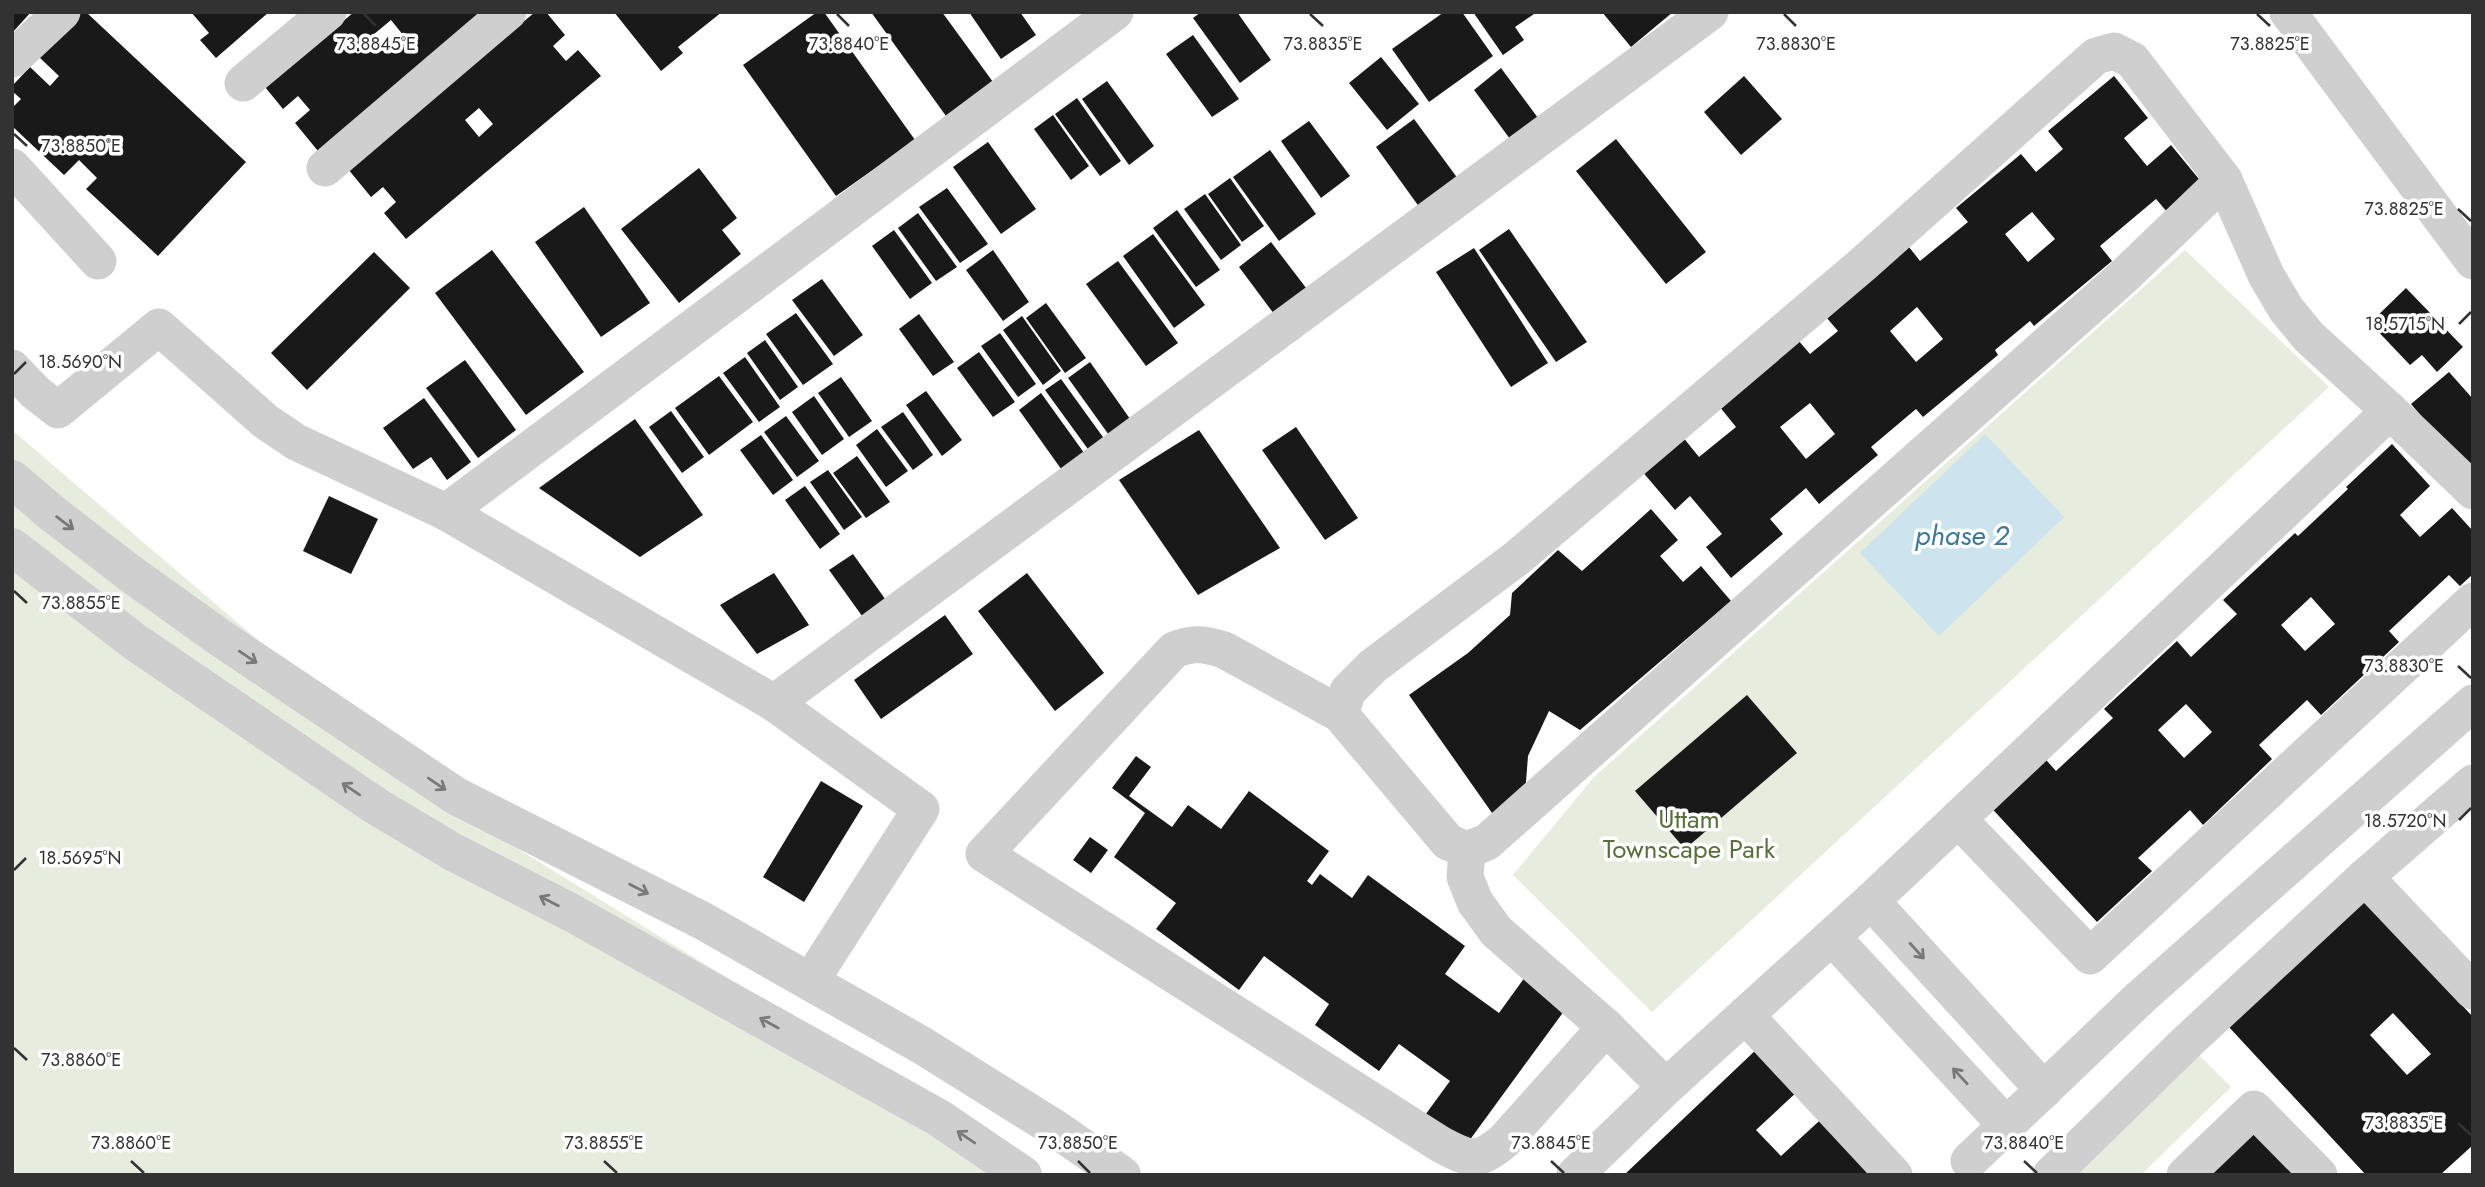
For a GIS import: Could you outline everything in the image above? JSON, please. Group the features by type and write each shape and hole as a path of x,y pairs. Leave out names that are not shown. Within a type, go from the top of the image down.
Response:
{"street":[{"path":"12,59 62,12"},
{"path":"243,83 328,12"},
{"path":"325,168 508,12"},
{"path":"446,512 1115,12"},
{"path":"775,703 1710,12"},
{"path":"2288,12 2473,261"},
{"path":"1340,714 1348,691 1373,666 1527,549 1862,265 2096,56 2114,51 2132,60 2224,180 2266,275 2286,309 2309,338 2473,491"},
{"path":"12,167 98,261"},
{"path":"1606,1027 1504,1141 1486,1156 1463,1156 1440,1144 984,854 1174,650 1190,643 1224,650 1340,714 1448,842 1467,850 1487,842 2123,277 2224,180"},
{"path":"12,368 35,392 58,410 159,327 265,421 296,442 446,512 775,703 921,808 810,982"},
{"path":"1574,1175 1666,1087 1871,901 2390,411"},
{"path":"12,479 53,514 197,621 456,796 703,921 923,1046 1056,1129 1122,1175"},
{"path":"12,547 135,642 376,806 453,852 572,913 939,1118 1023,1175"},
{"path":"1958,819 2090,956 2473,601"},
{"path":"1969,1161 2141,998 2473,704"},
{"path":"2051,1175 2187,1042 2365,877 2473,783"},
{"path":"1467,850 1465,877 1475,902 1496,931 1606,1027 1666,1087"},
{"path":"2365,877 2473,991"},
{"path":"1871,901 2044,1090"},
{"path":"1832,937 2007,1126"},
{"path":"1745,1016 1894,1175"},
{"path":"2185,1175 2254,1109 2319,1175"}],"green space":[{"name":"Uttam Townscape Park","path":"2185,250 2329,387 1652,1012 1513,875 1594,777"},
{"path":"12,430 460,813 1046,1175 12,1175"},
{"path":"2175,1031 2231,1087 2141,1175 2029,1175"}],"water":[{"name":"phase 2","path":"1985,434 2064,517 1939,636 1860,553"}],"building":[{"path":"12,12 31,12 12,33"},
{"path":"82,12 86,12 246,162 158,256 86,189 97,178 79,160 64,175 12,126 12,108 21,99 12,91 12,86 30,67 50,86 59,76 39,57"},
{"path":"191,12 269,12 216,58 200,40 209,33"},
{"path":"354,12 485,12 318,151 295,123 310,110 298,96 283,109 265,87","holes":["391,20 403,35 385,49 373,35"]},
{"path":"535,12 546,12 565,35 553,46 566,61 578,50 601,76 406,239 384,213 396,202 383,187 371,197 348,169","holes":["479,108 493,124 479,137 465,120"]},
{"path":"614,12 722,12 678,47 683,53 661,71"},
{"path":"817,12 824,12 915,140 836,196 743,65"},
{"path":"871,12 942,12 993,82 946,116"},
{"path":"969,12 1020,12 1036,35 1001,59"},
{"path":"1201,12 1237,12 1271,60 1240,83 1193,18"},
{"path":"1444,12 1462,12 1493,56 1429,102 1392,49"},
{"path":"1473,12 1537,12 1515,27 1524,40 1503,55"},
{"path":"1602,12 1673,12 1631,47"},
{"path":"1193,35 1239,99 1212,117 1166,54"},
{"path":"1381,57 1419,104 1387,130 1349,83"},
{"path":"1501,68 1538,118 1510,139 1474,90"},
{"path":"1744,76 1782,119 1741,155 1704,112"},
{"path":"2114,76 2148,118 2124,138 2147,166 2171,145 2203,184 2168,213 2156,199 2100,246 2112,261 2034,326 2030,321 1995,350 1998,355 1923,417 1916,409 1871,447 1878,455 1819,504 1806,488 1770,519 1783,534 1731,578 1706,547 1722,534 1690,496 1675,510 1641,470 1682,436 1699,457 1736,427 1719,406 1798,340 1810,354 1838,331 1826,317 1909,247 1920,261 1968,222 1956,208 2021,154 2036,172 2063,149 2048,131","holes":["2032,212 2055,239 2028,262 2005,234","1917,307 1943,339 1916,362 1890,331","1810,403 1835,434 1806,459 1780,427"]},
{"path":"1107,81 1154,146 1129,165 1082,99"},
{"path":"1077,98 1121,161 1100,176 1055,114"},
{"path":"1053,115 1089,166 1071,180 1034,129"},
{"path":"1414,119 1464,187 1425,215 1376,147"},
{"path":"1309,121 1350,176 1321,198 1281,141"},
{"path":"1616,139 1706,252 1666,284 1576,171"},
{"path":"988,142 1036,209 1001,234 953,167"},
{"path":"1270,150 1316,214 1279,241 1233,177"},
{"path":"699,168 737,218 722,230 741,254 679,303 621,229"},
{"path":"1230,178 1264,226 1242,242 1208,194"},
{"path":"947,188 988,244 960,263 919,207"},
{"path":"1205,194 1241,245 1221,260 1184,209"},
{"path":"584,207 650,303 601,337 535,242"},
{"path":"1177,210 1220,270 1196,287 1153,228"},
{"path":"918,213 957,267 936,281 898,228"},
{"path":"1509,229 1587,342 1556,362 1479,250"},
{"path":"894,230 932,283 910,299 872,246"},
{"path":"1153,234 1205,305 1174,328 1123,256"},
{"path":"1271,242 1313,297 1280,322 1239,267"},
{"path":"1474,248 1548,363 1511,387 1436,272"},
{"path":"492,250 584,372 526,415 435,293"},
{"path":"993,250 1029,302 1003,321 966,270"},
{"path":"374,252 410,288 307,390 271,353"},
{"path":"1118,261 1178,343 1146,366 1086,284"},
{"path":"822,279 863,335 834,356 792,300"},
{"path":"2406,288 2463,347 2437,372 2422,355 2410,365 2370,323"},
{"path":"1046,303 1086,358 1065,373 1026,318"},
{"path":"796,313 833,364 803,385 766,334"},
{"path":"919,314 954,362 933,376 899,329"},
{"path":"1022,316 1061,371 1043,385 1003,330"},
{"path":"1000,333 1036,384 1018,397 981,346"},
{"path":"765,340 798,387 780,400 747,353"},
{"path":"979,352 1015,402 993,417 957,368"},
{"path":"745,357 780,407 759,422 723,373"},
{"path":"465,360 516,430 478,458 426,388"},
{"path":"1090,362 1135,426 1114,442 1068,378"},
{"path":"2449,372 2473,399 2473,477 2411,404"},
{"path":"719,376 753,422 709,455 675,408"},
{"path":"841,377 872,421 849,437 818,393"},
{"path":"1061,379 1108,444 1093,456 1045,390"},
{"path":"926,391 962,440 942,456 906,405"},
{"path":"1041,393 1087,457 1064,473 1019,410"},
{"path":"814,396 844,439 822,455 792,412"},
{"path":"424,398 471,462 447,480 431,457 413,469 383,428"},
{"path":"671,411 704,457 682,473 649,427"},
{"path":"903,412 933,455 913,470 881,427"},
{"path":"786,416 819,461 797,477 764,432"},
{"path":"635,419 703,515 640,557 539,488"},
{"path":"1296,427 1358,518 1325,540 1262,450"},
{"path":"877,429 908,471 886,487 856,445"},
{"path":"1199,430 1280,548 1198,595 1119,480"},
{"path":"761,435 793,480 773,495 740,450"},
{"path":"2392,444 2430,486 2400,515 2420,537 2452,508 2473,531 2473,574 2460,586 2449,575 2389,631 2399,642 2321,715 2307,700 2259,745 2272,759 2203,825 2190,810 2138,858 2152,871 2097,922 1985,801 2039,752 2056,771 2113,718 2104,709 2177,641 2191,657 2237,614 2223,600 2295,533 2298,536 2348,489 2346,487","holes":["2311,597 2335,624 2305,651 2281,625","2186,704 2212,732 2184,758 2158,730"]},
{"path":"857,456 890,502 866,518 833,473"},
{"path":"828,470 862,517 844,530 810,482"},
{"path":"805,486 840,534 820,549 785,500"},
{"path":"329,496 378,519 351,574 303,551"},
{"path":"1651,509 1678,540 1660,556 1683,582 1701,566 1731,601 1580,730 1549,711 1528,756 1525,795 1497,820 1409,695 1468,653 1510,615 1512,593 1558,550 1582,571"},
{"path":"853,554 893,610 870,627 829,570"},
{"path":"774,573 809,625 757,654 720,605"},
{"path":"1027,573 1104,673 1055,711 978,611"},
{"path":"945,615 973,654 881,719 854,680"},
{"path":"1747,695 1797,753 1685,849 1635,791"},
{"path":"1136,756 1151,767 1129,796 1172,827 1188,805 1221,829 1249,791 1329,851 1307,881 1312,885 1320,874 1352,898 1368,875 1465,946 1445,974 1499,1013 1525,977 1567,1007 1461,1152 1420,1122 1450,1081 1399,1044 1379,1071 1315,1025 1329,1004 1264,956 1239,990 1156,929 1176,903 1114,857 1145,813 1112,788"},
{"path":"821,781 863,806 804,902 763,877"},
{"path":"1090,837 1108,850 1091,873 1073,860"},
{"path":"2364,900 2473,1017 2473,1145 2440,1175 2366,1175 2228,1026","holes":["2393,1013 2431,1054 2407,1075 2370,1035"]},
{"path":"1759,1047 1799,1090 1756,1130 1781,1156 1829,1112 1872,1175 1624,1175"},
{"path":"2259,1129 2301,1175 2210,1175"}]}
